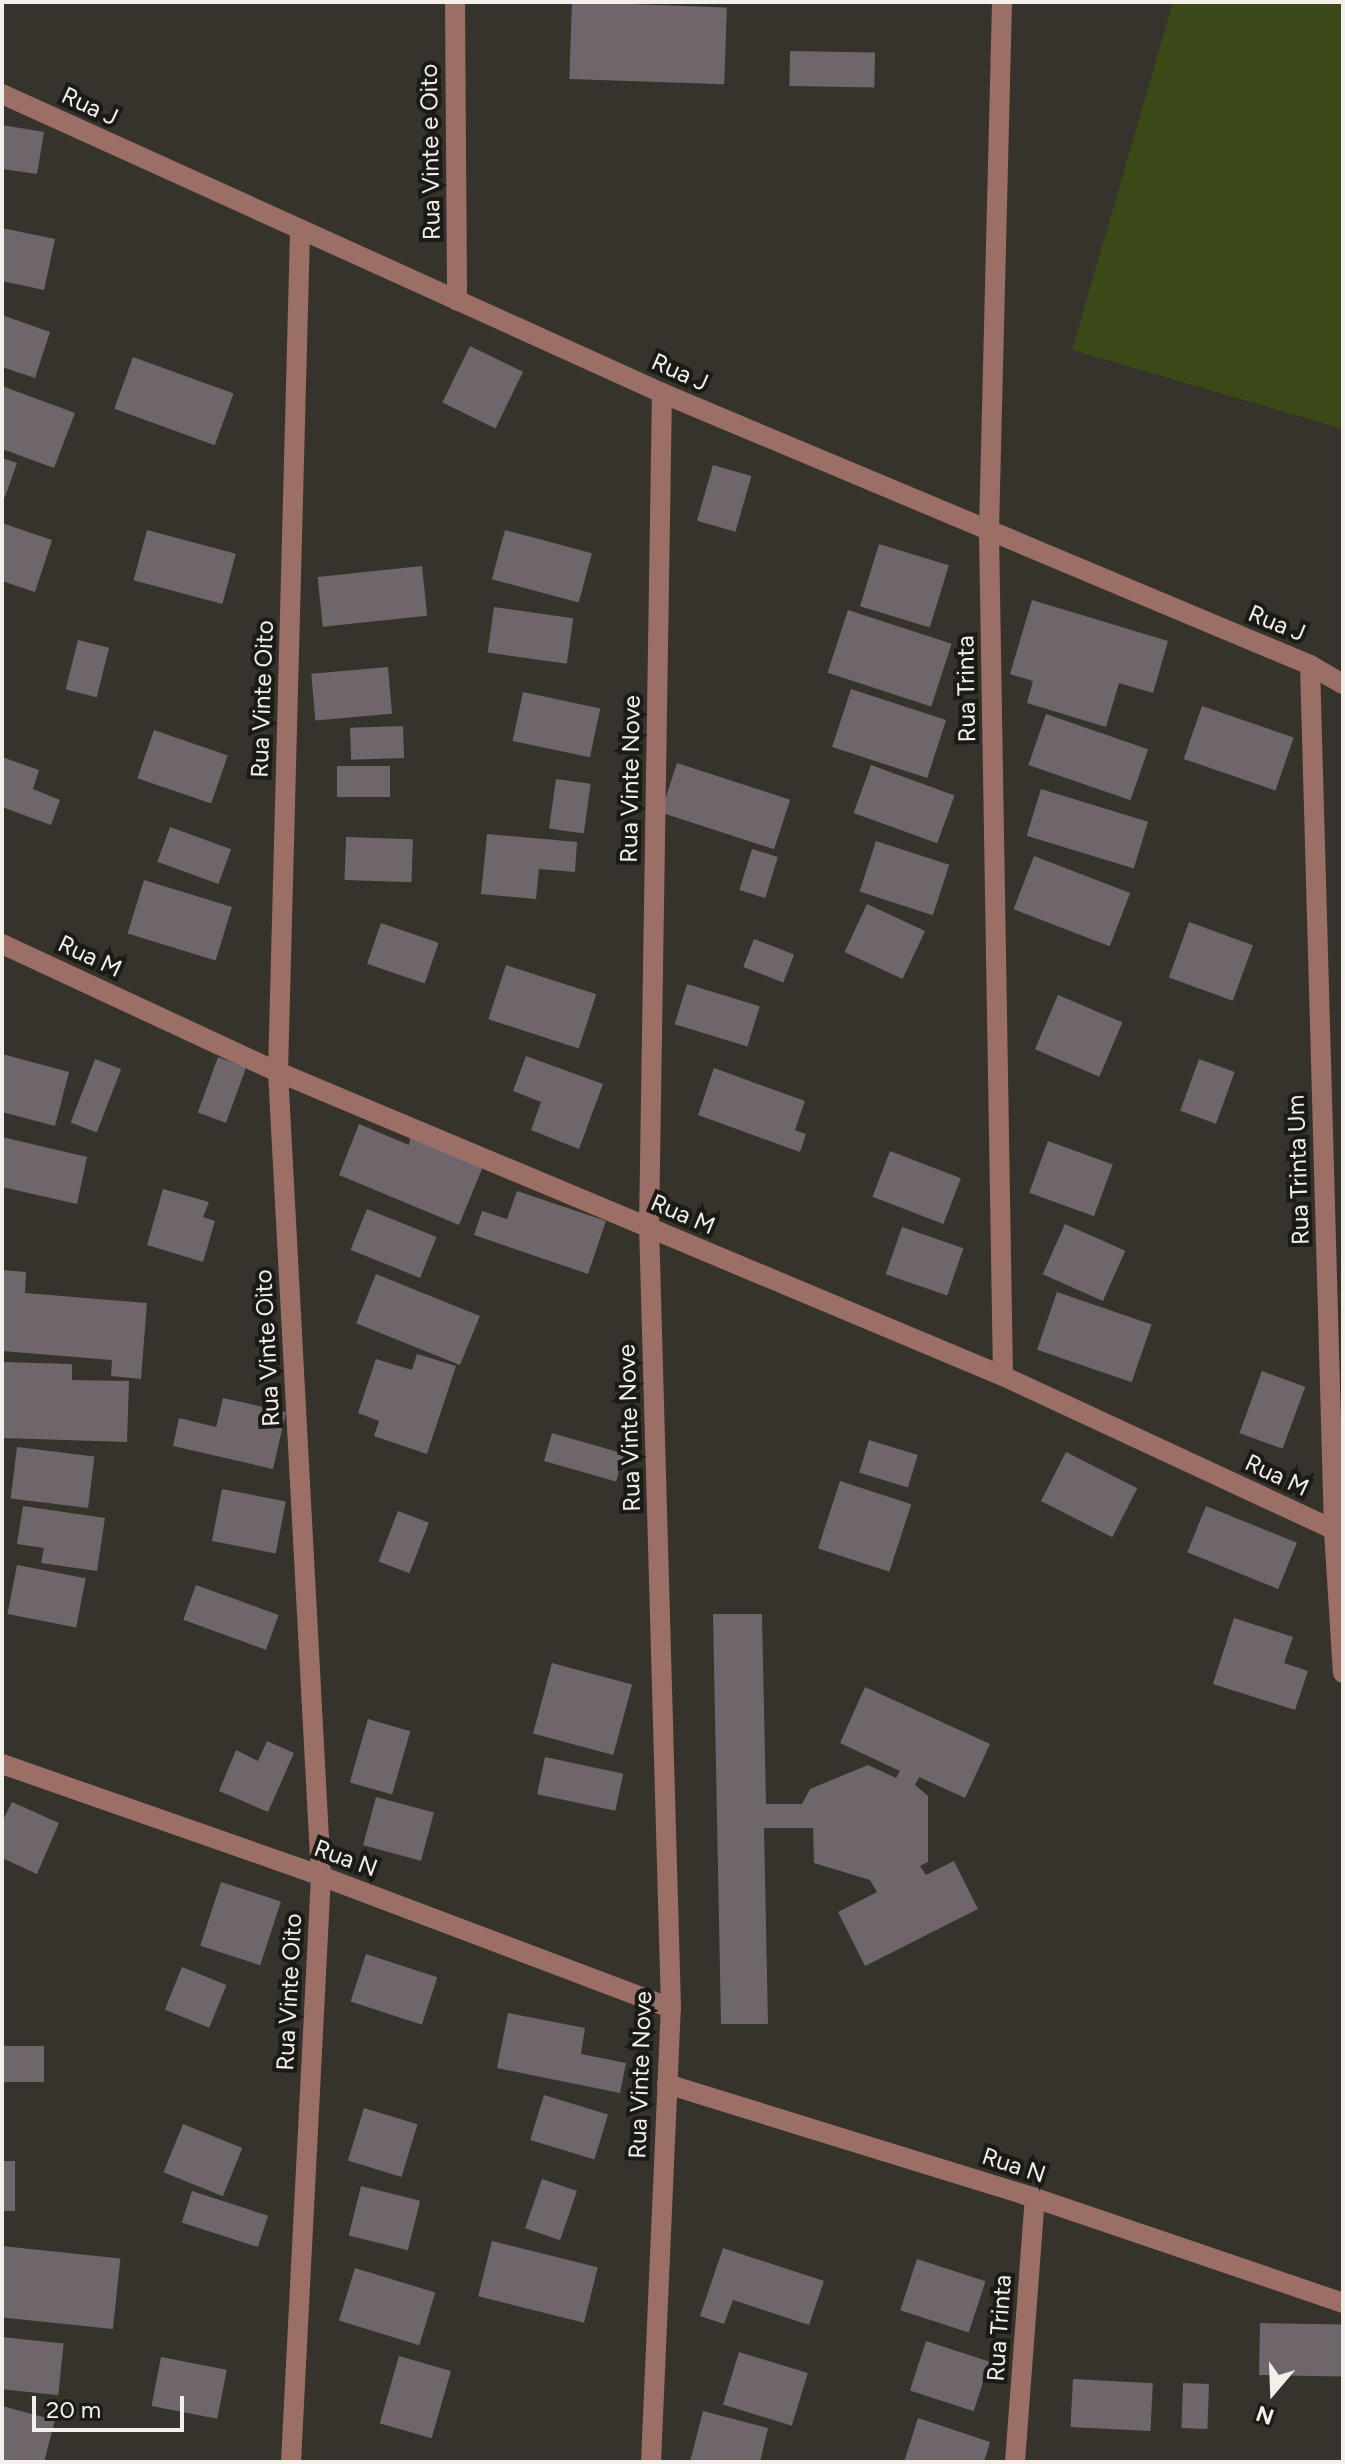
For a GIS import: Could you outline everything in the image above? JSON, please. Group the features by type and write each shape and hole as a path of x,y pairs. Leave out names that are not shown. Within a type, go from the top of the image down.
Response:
{"street":[{"name":"Rua Vinte e Oito","path":"455,2 457,301"},
{"name":"Rua Trinta","path":"1002,2 989,532 1003,1376"},
{"name":"Rua J","path":"2,94 662,393 1310,665 1343,684"},
{"name":"Rua Vinte Oito","path":"291,2462 321,1876 278,1072 300,231"},
{"name":"Rua Vinte Nove","path":"651,2462 671,2008 649,1227 662,393"},
{"name":"Rua Trinta Um","path":"1310,665 1343,1673"},
{"name":"Rua M","path":"2,944 278,1072 1003,1376 1338,1532"},
{"name":"Rua N","path":"2,1764 321,1876 671,2008"},
{"name":"Rua N","path":"667,2084 1035,2198 1343,2303"},
{"name":"Rua Trinta","path":"1015,2462 1035,2198"}],"green space":[{"path":"1173,2 1343,2 1343,429 1072,350"}],"building":[{"path":"572,2 727,7 724,84 569,79"},
{"path":"790,51 875,52 874,87 789,86"},
{"path":"2,125 44,132 37,174 2,169"},
{"path":"2,228 55,239 44,290 2,281"},
{"path":"2,315 50,332 35,378 2,367"},
{"path":"470,346 523,372 495,428 442,403"},
{"path":"133,357 234,394 215,445 114,409"},
{"path":"2,386 75,413 54,468 2,449"},
{"path":"2,458 17,463 2,505"},
{"path":"713,465 751,476 735,532 697,521"},
{"path":"2,523 52,540 35,592 2,581"},
{"path":"147,530 236,554 222,604 134,580"},
{"path":"505,530 592,553 579,603 492,579"},
{"path":"879,544 949,565 930,628 860,606"},
{"path":"422,566 427,616 323,627 318,577"},
{"path":"1032,600 1168,641 1153,693 1119,683 1106,727 1027,703 1033,681 1010,674"},
{"path":"494,607 573,618 567,664 488,653"},
{"path":"848,610 952,644 931,706 828,673"},
{"path":"78,640 109,648 97,697 66,689"},
{"path":"388,667 392,714 315,721 311,674"},
{"path":"851,689 946,720 927,778 832,747"},
{"path":"523,692 600,708 590,757 513,741"},
{"path":"1202,706 1294,738 1275,791 1184,759"},
{"path":"1046,714 1148,749 1131,800 1028,765"},
{"path":"403,726 404,758 351,760 350,728"},
{"path":"154,730 228,755 211,804 137,778"},
{"path":"2,757 39,770 33,789 60,800 51,825 2,807"},
{"path":"677,763 790,800 774,849 661,812"},
{"path":"871,765 955,795 937,843 854,813"},
{"path":"337,766 390,766 390,797 337,797"},
{"path":"556,779 591,784 584,833 549,829"},
{"path":"1041,789 1148,822 1134,869 1027,836"},
{"path":"170,827 231,849 218,884 157,862"},
{"path":"487,834 577,842 575,872 539,869 536,899 481,894"},
{"path":"346,837 413,839 411,882 344,880"},
{"path":"876,841 949,865 933,915 860,891"},
{"path":"752,849 778,857 765,898 739,890"},
{"path":"1034,856 1130,893 1110,946 1014,909"},
{"path":"144,880 232,907 216,960 128,934"},
{"path":"867,904 925,931 903,979 845,952"},
{"path":"1189,922 1253,945 1233,1001 1169,977"},
{"path":"381,923 439,943 425,984 367,964"},
{"path":"754,939 794,954 783,982 743,967"},
{"path":"506,965 596,994 579,1049 488,1019"},
{"path":"687,984 760,1006 747,1046 675,1024"},
{"path":"1058,995 1122,1022 1099,1077 1035,1049"},
{"path":"2,1054 69,1072 55,1126 2,1112"},
{"path":"526,1056 603,1084 579,1149 531,1130 541,1102 513,1091"},
{"path":"218,1057 246,1067 226,1123 198,1112"},
{"path":"95,1059 121,1069 97,1133 71,1122"},
{"path":"1199,1059 1235,1072 1216,1124 1180,1111"},
{"path":"714,1068 805,1101 795,1130 806,1134 800,1152 698,1115"},
{"path":"359,1124 409,1145 411,1133 484,1164 459,1225 339,1175"},
{"path":"2,1137 87,1157 77,1204 2,1187"},
{"path":"1048,1141 1113,1165 1094,1216 1029,1193"},
{"path":"890,1151 961,1178 943,1224 872,1197"},
{"path":"163,1189 209,1202 203,1217 215,1221 203,1262 147,1245"},
{"path":"517,1191 606,1221 588,1274 474,1235 482,1211 507,1219"},
{"path":"367,1209 437,1237 420,1278 351,1250"},
{"path":"1065,1224 1125,1251 1103,1301 1043,1274"},
{"path":"902,1227 963,1248 947,1295 886,1274"},
{"path":"2,1270 26,1272 25,1293 147,1303 141,1379 111,1376 112,1360 2,1351"},
{"path":"376,1274 480,1316 460,1365 356,1323"},
{"path":"1057,1292 1152,1325 1132,1382 1037,1350"},
{"path":"417,1354 456,1366 427,1454 374,1436 379,1421 358,1413 376,1359 412,1370"},
{"path":"2,1362 72,1364 72,1380 129,1381 127,1442 2,1438"},
{"path":"1262,1371 1305,1387 1283,1449 1239,1433"},
{"path":"223,1398 286,1412 273,1469 173,1446 179,1418 216,1427"},
{"path":"552,1433 624,1454 616,1482 544,1461"},
{"path":"869,1440 918,1455 908,1487 859,1473"},
{"path":"17,1447 94,1457 88,1508 11,1499"},
{"path":"1066,1452 1137,1488 1112,1537 1041,1501"},
{"path":"840,1481 911,1504 889,1572 818,1549"},
{"path":"222,1489 286,1501 276,1553 212,1541"},
{"path":"23,1506 105,1518 97,1571 41,1563 44,1548 17,1544"},
{"path":"1206,1506 1297,1543 1278,1589 1187,1552"},
{"path":"398,1511 429,1523 409,1573 379,1561"},
{"path":"17,1565 86,1578 76,1627 7,1614"},
{"path":"196,1585 279,1615 266,1650 183,1620"},
{"path":"713,1614 762,1614 766,1804 802,1804 810,1789 868,1765 896,1778 900,1771 840,1743 865,1687 990,1744 965,1798 919,1777 915,1785 928,1796 928,1862 920,1866 926,1875 954,1861 978,1909 865,1966 838,1912 877,1892 870,1880 814,1863 813,1828 764,1828 768,2024 721,2024"},
{"path":"1234,1618 1293,1637 1284,1663 1308,1671 1295,1710 1213,1684"},
{"path":"552,1663 632,1684 613,1755 533,1734"},
{"path":"368,1719 410,1731 392,1795 350,1782"},
{"path":"267,1741 294,1753 268,1812 219,1791 236,1750 258,1761"},
{"path":"545,1757 623,1774 615,1811 537,1794"},
{"path":"376,1797 434,1813 421,1861 363,1845"},
{"path":"12,1802 59,1823 37,1874 2,1858 2,1822"},
{"path":"221,1882 281,1901 260,1965 200,1946"},
{"path":"366,1954 437,1977 422,2025 351,2002"},
{"path":"182,1967 227,1985 209,2028 165,2010"},
{"path":"508,2013 585,2028 581,2054 626,2063 620,2093 497,2068"},
{"path":"2,2046 44,2046 44,2082 2,2082"},
{"path":"544,2095 608,2115 594,2160 530,2140"},
{"path":"364,2108 418,2124 401,2177 348,2161"},
{"path":"183,2124 242,2148 223,2196 164,2172"},
{"path":"2,2161 15,2161 15,2211 2,2211"},
{"path":"542,2179 577,2191 560,2240 525,2228"},
{"path":"361,2186 420,2201 408,2250 349,2235"},
{"path":"192,2191 268,2216 258,2247 182,2222"},
{"path":"492,2241 598,2267 584,2323 478,2296"},
{"path":"2,2246 120,2258 113,2329 2,2317"},
{"path":"723,2248 824,2281 809,2325 733,2300 724,2324 700,2316"},
{"path":"917,2259 985,2281 969,2333 900,2310"},
{"path":"355,2268 435,2293 419,2345 339,2321"},
{"path":"1260,2323 1343,2324 1342,2376 1259,2375"},
{"path":"2,2337 64,2343 58,2395 2,2389"},
{"path":"926,2341 990,2362 974,2411 910,2390"},
{"path":"739,2352 808,2373 792,2426 723,2405"},
{"path":"399,2356 451,2371 432,2438 380,2423"},
{"path":"161,2357 227,2370 217,2419 151,2406"},
{"path":"1073,2379 1153,2383 1150,2431 1070,2427"},
{"path":"1183,2383 1209,2384 1207,2429 1181,2428"},
{"path":"2,2406 55,2420 44,2462 2,2462"},
{"path":"703,2411 768,2428 760,2462 690,2462"},
{"path":"918,2418 990,2442 984,2462 904,2462"}]}
